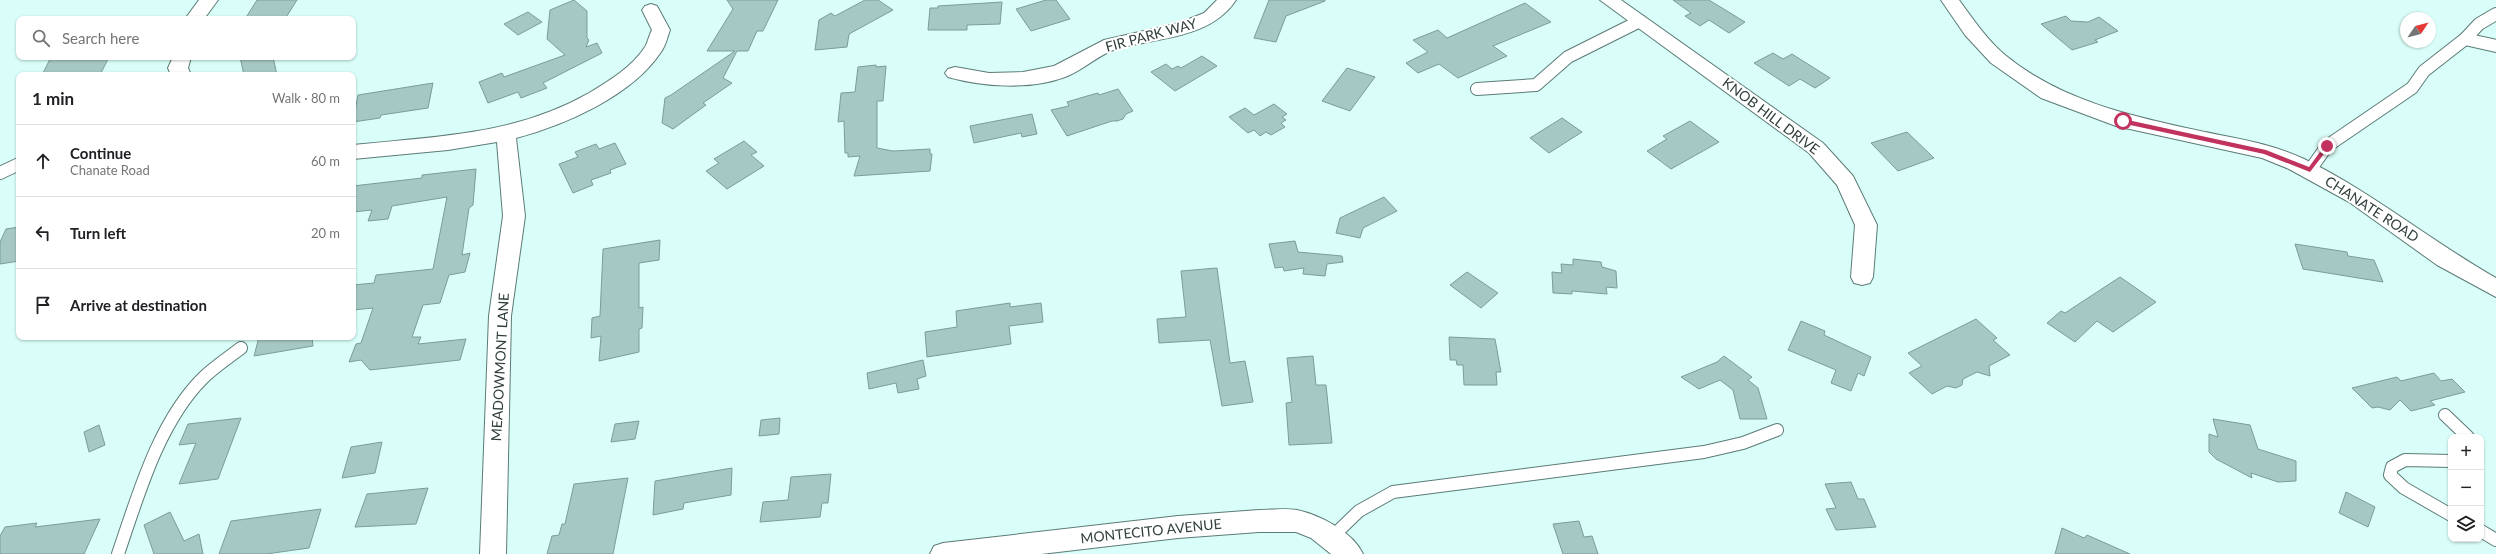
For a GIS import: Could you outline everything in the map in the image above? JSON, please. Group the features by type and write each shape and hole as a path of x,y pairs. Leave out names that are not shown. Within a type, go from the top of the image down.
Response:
{"street":[{"path":"196,16 209,0"},
{"name":"FIR PARK WAY","path":"955,73 989,79 1023,78 1059,72 1111,44 1184,28 1204,20 1211,17 1228,0"},
{"name":"KNOB HILL DRIVE","path":"1609,0 1816,148 1846,181 1866,225 1862,277"},
{"name":"CHANATE ROAD","path":"1950,0 1972,31 1998,59 2048,93 2083,108 2123,121 2266,152 2310,170 2356,197 2445,259 2496,289"},
{"path":"356,152 468,140 506,134 592,100 624,80 654,49 661,30 651,10"},
{"path":"179,72 178,68 181,60"},
{"name":"MEADOWMONT LANE","path":"493,554 500,316 514,216 506,134"},
{"name":"MONTECITO AVENUE","path":"943,554 1178,527 1259,521 1296,521 1320,530 1350,554"}],"lane":[{"path":"2310,170 2327,146 2412,88 2424,71 2465,39 2479,24 2496,14"},
{"path":"1477,89 1536,85 1568,57 1640,21"},
{"path":"2465,39 2496,46"},
{"path":"0,172 16,165"},
{"path":"118,554 146,474 172,421 191,392 203,378 241,348"},
{"path":"2445,415 2460,427 2466,434"},
{"path":"1331,538 1353,514 1380,497 1393,492 1659,458 1744,444 1764,438 1777,430"},
{"path":"2448,461 2406,459 2394,464 2390,469 2390,475 2404,488 2448,513"},
{"path":"2484,534 2496,540"}],"building":[{"path":"257,0 297,0 287,16 247,16"},
{"path":"574,0 587,11 587,38 589,40 586,47 597,43 602,53 543,83 547,88 521,98 518,92 488,103 479,82 502,73 504,77 565,55 547,39 550,10"},
{"path":"727,0 778,0 763,31 757,31 748,51 737,51 723,78 732,83 703,103 706,105 673,129 662,123 665,98 735,51 707,51 733,9"},
{"path":"865,0 878,0 893,10 849,34 847,47 815,50 819,20 831,13 835,16"},
{"path":"1046,0 1056,0 1070,19 1031,31 1016,9"},
{"path":"1269,0 1325,1 1286,16 1276,42 1254,38"},
{"path":"1673,0 1709,0 1745,22 1729,33 1709,20 1700,26 1685,16 1691,13"},
{"path":"1002,2 1000,24 967,25 967,30 928,30 930,8 938,8 938,6"},
{"path":"1525,3 1551,22 1493,46 1507,56 1458,78 1439,64 1418,73 1406,63 1428,52 1413,40 1438,30 1447,38"},
{"path":"528,12 542,22 518,35 504,24"},
{"path":"2066,16 2071,21 2088,22 2099,17 2118,31 2095,40 2098,42 2072,50 2041,24"},
{"path":"1773,53 1783,59 1792,54 1830,78 1815,88 1800,79 1789,86 1754,63"},
{"path":"1202,56 1217,66 1175,91 1151,72 1166,64 1172,69 1178,66 1181,68"},
{"path":"50,60 108,60 102,72 44,72"},
{"path":"241,60 274,60 276,72 243,72"},
{"path":"876,65 876,67 886,66 883,101 877,101 877,148 893,151 930,149 930,154 932,154 930,171 854,176 860,156 848,157 848,153 845,153 844,121 838,122 841,93 855,92 858,67"},
{"path":"1347,68 1375,77 1350,111 1322,101"},
{"path":"433,83 428,108 381,115 380,118 356,122 358,95"},
{"path":"1118,89 1133,111 1126,114 1123,119 1117,121 1112,121 1067,136 1051,110 1069,106 1067,102"},
{"path":"1274,104 1287,114 1282,117 1286,120 1281,123 1285,127 1271,135 1266,132 1260,136 1254,130 1248,133 1229,117 1245,108 1254,115"},
{"path":"1032,114 1037,134 1022,137 1021,133 974,143 970,126"},
{"path":"1562,118 1582,132 1549,153 1530,138"},
{"path":"1690,121 1719,142 1671,169 1647,151 1667,139 1663,136"},
{"path":"1907,132 1934,158 1898,171 1871,143"},
{"path":"744,141 757,152 751,155 764,166 727,189 706,171 719,163 714,159"},
{"path":"615,143 626,164 610,170 611,173 591,180 593,185 573,193 559,164 578,157 575,152 596,144 599,149"},
{"path":"476,169 473,205 469,208 462,255 470,253 465,272 449,275 440,303 423,305 412,337 421,337 418,344 466,339 460,360 370,370 361,360 349,362 356,344 361,343 373,308 356,310 356,285 374,283 376,275 433,269 447,197 392,206 388,219 368,221 372,210 356,212 356,186 422,178 422,175"},
{"path":"1384,197 1397,211 1363,228 1360,238 1336,233 1340,218"},
{"path":"16,227 16,261 0,264 0,242 6,229"},
{"path":"660,240 659,260 639,263 639,308 643,307 642,328 639,329 639,352 599,361 601,336 591,338 592,318 600,316 603,249"},
{"path":"1295,241 1298,252 1342,256 1343,262 1327,264 1325,276 1303,274 1304,268 1284,271 1283,267 1275,268 1269,244"},
{"path":"2295,244 2347,252 2348,256 2374,260 2383,282 2303,269"},
{"path":"1573,259 1601,262 1602,267 1616,271 1617,288 1606,287 1607,294 1572,291 1572,294 1553,293 1552,272 1562,273 1561,264 1573,265"},
{"path":"1217,268 1230,363 1245,361 1253,402 1222,406 1210,340 1159,343 1157,319 1186,317 1181,271"},
{"path":"1467,272 1498,293 1481,308 1450,285"},
{"path":"2120,277 2156,302 2113,332 2097,321 2075,342 2047,323 2061,311 2065,313"},
{"path":"1010,303 1010,307 1041,303 1043,322 1009,326 1011,344 927,357 925,332 957,327 956,311"},
{"path":"1976,319 1997,338 1993,340 2010,355 1989,366 1990,376 1977,372 1963,379 1962,385 1956,388 1947,386 1932,394 1909,373 1922,366 1908,353"},
{"path":"1801,321 1825,331 1824,335 1871,357 1864,376 1858,373 1851,391 1831,383 1836,370 1788,350"},
{"path":"1449,337 1495,339 1501,372 1496,372 1497,385 1464,385 1463,365 1457,365 1456,360 1450,360"},
{"path":"258,340 312,340 313,346 254,356"},
{"path":"1313,356 1316,385 1326,385 1332,443 1289,445 1286,403 1292,402 1287,358"},
{"path":"1724,356 1752,377 1748,380 1758,388 1767,419 1740,419 1733,390 1720,380 1699,389 1681,377 1717,362"},
{"path":"923,360 926,376 917,379 919,389 898,393 896,383 869,389 867,373"},
{"path":"2434,373 2441,381 2452,379 2465,392 2430,401 2435,405 2411,411 2400,400 2390,410 2378,407 2372,408 2352,388 2397,377 2401,381"},
{"path":"241,418 218,479 179,484 196,443 179,445 188,424"},
{"path":"780,418 779,434 759,436 761,420"},
{"path":"2213,419 2250,425 2258,449 2296,461 2296,481 2278,482 2251,473 2252,478 2216,459 2209,452 2209,434 2218,437"},
{"path":"639,421 635,439 611,442 615,424"},
{"path":"99,425 105,445 89,452 84,432"},
{"path":"382,442 375,473 342,478 351,447"},
{"path":"732,468 731,495 684,503 683,509 653,515 655,481"},
{"path":"831,474 828,503 822,503 820,517 760,522 763,502 788,500 791,477"},
{"path":"628,478 613,554 547,554 552,536 559,535 562,524 565,524 574,484"},
{"path":"1851,482 1858,499 1864,499 1876,527 1836,530 1826,509 1836,508 1825,484"},
{"path":"428,488 416,524 355,527 367,494"},
{"path":"2346,492 2375,507 2368,527 2339,513"},
{"path":"321,509 309,548 266,554 219,554 231,521"},
{"path":"170,512 184,541 199,534 203,554 154,554 144,525"},
{"path":"100,519 84,554 0,554 0,536 5,527 37,523 35,527"},
{"path":"1579,521 1584,537 1592,536 1598,554 1563,554 1553,524"},
{"path":"2062,528 2084,538 2087,535 2130,554 2055,554"}],"route":[{"path":"2123,121 2266,152 2310,170 2327,146"}]}
